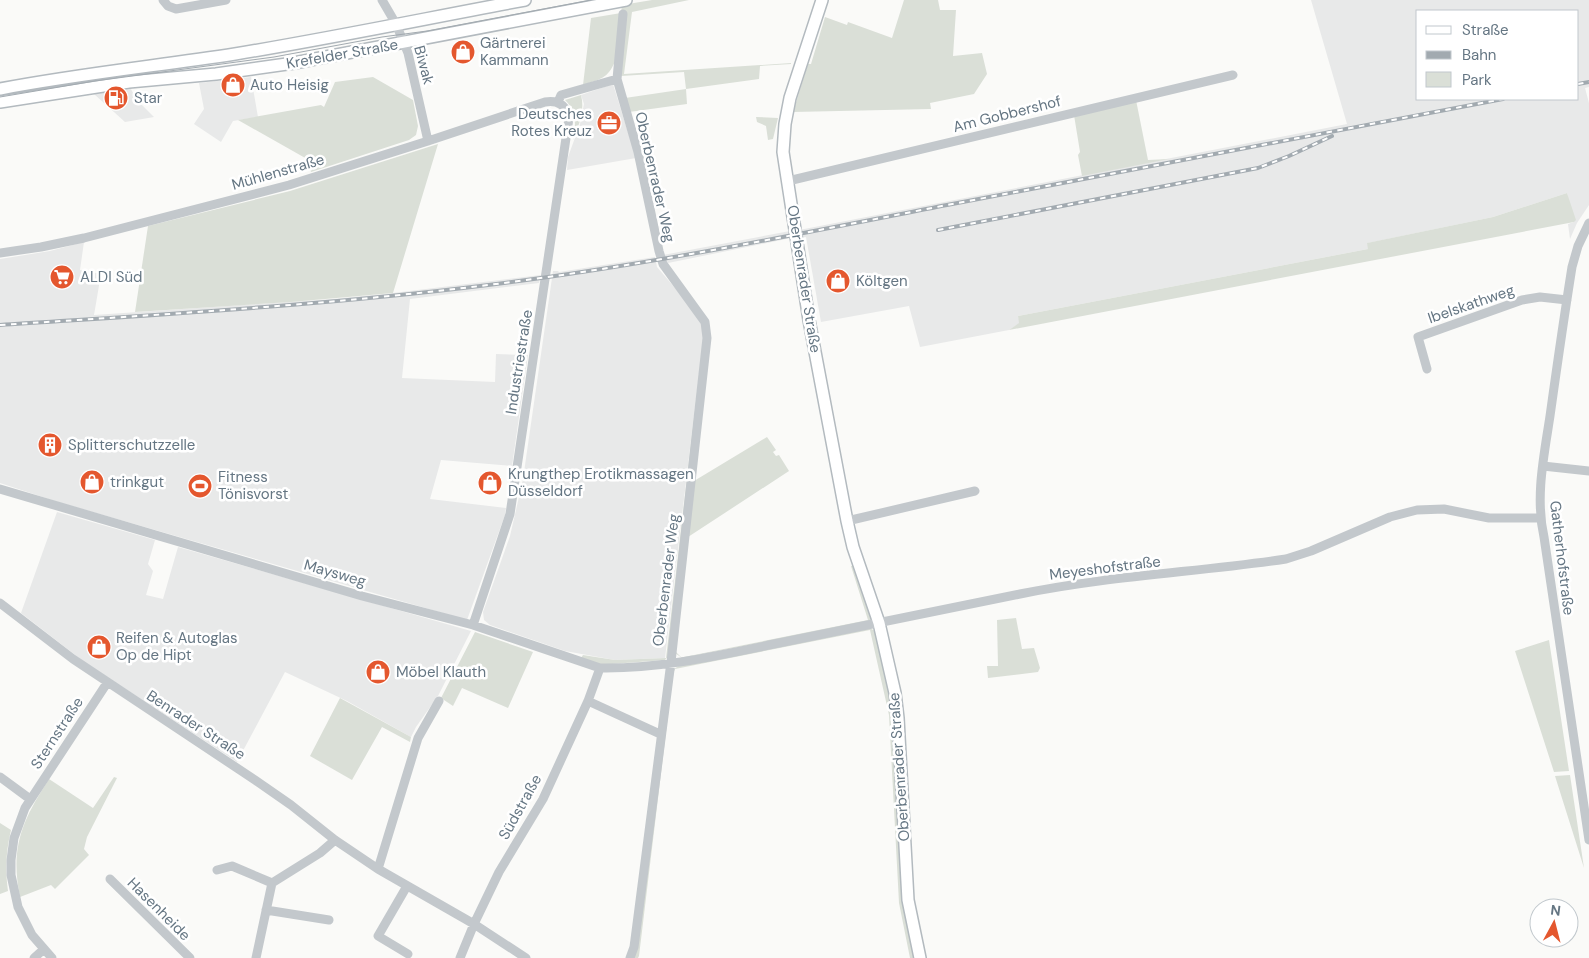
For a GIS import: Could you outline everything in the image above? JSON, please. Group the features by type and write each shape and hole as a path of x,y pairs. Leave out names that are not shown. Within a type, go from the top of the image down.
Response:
{"main road":[{"name":"Krefelder Straße","path":"0,89 64,77 234,54 525,0"},
{"name":"Krefelder Straße","path":"0,102 128,82 256,69 404,43 624,0"},
{"name":"Oberbenrader Straße","path":"809,38 815,0"},
{"name":"Oberbenrader Straße","path":"822,0 790,98 784,124 783,152 809,320 847,521 853,547 879,622 894,693 898,718 908,900 920,958"}],"street":[{"path":"163,0 168,6 176,9 226,0"},
{"name":"Biwak","path":"382,0 396,24 408,53 428,141"},
{"name":"Oberbenrader Weg","path":"623,14 617,79 638,152 657,244 662,260 707,327 704,371 667,663 634,947 630,958"},
{"name":"Am Gobbershof","path":"788,181 1233,75"},
{"path":"558,102 561,95 617,79"},
{"name":"Mühlenstraße","path":"0,253 41,248 84,238 289,185 545,102 558,102"},
{"name":"Industriestraße","path":"473,625 510,514 569,118 567,110 558,102"},
{"name":"Gatherhofstraße","path":"1589,223 1578,246 1572,267 1543,466 1540,500 1540,518 1589,838"},
{"name":"Ibelskathweg","path":"1427,369 1418,337 1522,300 1540,297 1567,300"},
{"path":"1543,466 1589,471"},
{"name":"Maysweg","path":"0,490 362,596 473,625 600,668 667,663"},
{"path":"847,521 975,491"},
{"name":"Meyeshofstraße","path":"667,663 745,650 1077,584 1286,559 1311,551 1390,517 1417,510 1444,509 1489,518 1540,518"},
{"name":"Benrader Straße","path":"0,603 73,659 291,805 335,840 378,869 474,924 526,958"},
{"name":"Südstraße","path":"460,958 498,872 543,799 588,701 600,668"},
{"name":"Sternstraße","path":"52,958 32,935 22,918 15,896 11,860 14,838 30,799 107,683"},
{"path":"378,869 418,738 439,701"},
{"path":"588,701 659,734"},
{"path":"0,777 30,799"},
{"path":"256,958 272,883 320,853 335,840"},
{"path":"217,870 232,866 272,883"},
{"name":"Hasenheide","path":"110,879 190,958"},
{"path":"407,886 378,936 408,954"},
{"path":"266,910 329,920"},
{"path":"34,958 44,949"}],"shaded area":[{"path":"1311,0 1589,0 1589,87 1585,88 1589,103 1589,205 1577,223 1570,239 1568,224 1574,222 1567,193 1493,217 1368,243 1368,249 1018,316 1020,323 1009,330 920,347 909,306 821,322 806,237 800,238 799,230 1347,124"},
{"path":"251,77 258,117 233,121 221,142 194,124 204,109 199,83"},
{"path":"613,84 636,158 567,170 568,157 580,124 584,104 581,95"},
{"path":"131,89 136,99 154,117 125,122 94,94"},
{"path":"790,231 791,238 668,263 663,255"},
{"path":"84,242 80,270 101,274 94,315 332,299 541,275 539,283 410,299 402,378 495,382 496,354 528,355 512,466 441,460 430,499 506,508 467,620 58,502 0,483 0,259 50,251"},
{"path":"655,257 657,267 705,323 665,658 615,660 565,651 490,625 484,620 483,612 510,536 523,479 553,271 559,272"},
{"path":"57,512 155,540 148,564 153,571 146,595 163,599 178,547 471,631 438,696 411,737 347,701 285,672 237,762 83,661 21,613"}],"green space":[{"path":"652,0 689,0 632,12 624,74 791,64 760,66 759,79 686,89 684,72 621,76 615,61 606,75 599,80 583,85 591,18 621,13 622,5"},
{"path":"904,0 938,0 940,10 956,10 953,56 982,53 987,74 974,94 930,103 931,109 793,112 808,64 811,64 825,17 847,25 848,22 892,38"},
{"path":"373,77 413,100 418,126 416,135 409,140 311,172 307,159 238,120 321,105 324,107 335,82"},
{"path":"686,89 687,104 629,112 625,98"},
{"path":"581,95 582,112 573,140 575,118 572,109 565,100"},
{"path":"1136,100 1148,160 1169,159 1082,176 1074,115"},
{"path":"756,117 778,118 773,139 768,140 766,126 757,122"},
{"path":"438,144 393,293 135,312 148,226 290,191"},
{"path":"1567,193 1576,220 1574,222 1009,330 1019,323 1018,316 1368,249 1367,243 1493,217"},
{"path":"705,323 669,655 665,660 599,665 581,658 583,655 615,660 666,658"},
{"path":"767,437 776,450 773,452 776,456 779,455 789,471 688,537 694,481"},
{"path":"857,565 873,612 872,619 868,622 682,658 675,653 684,657 868,620 851,566"},
{"path":"1016,618 1022,649 1034,648 1040,668 1038,672 988,678 987,666 998,666 997,620"},
{"path":"870,628 878,633 889,683 917,958 910,958 899,903 889,715 870,630 675,669 673,673 674,669 680,665"},
{"path":"475,632 533,652 508,708 462,688 453,706 441,698"},
{"path":"1549,640 1569,771 1554,772 1515,651"},
{"path":"671,691 639,956 634,958"},
{"path":"340,698 411,737 410,742 382,727 352,780 310,756"},
{"path":"1570,775 1584,868 1555,776"},
{"path":"114,777 117,778 87,837 84,849 89,855 55,889 51,885 20,897 17,863 21,835 32,808 49,779 93,808"},
{"path":"0,823 11,830 6,860 8,891 0,894"}],"tram line":[{"path":"0,97 95,81 274,57 591,0"}],"railway":[{"path":"1579,84 1589,82"},
{"path":"0,325 206,311 411,294 598,270 748,244 1498,100"},
{"path":"938,230 1258,168 1332,136"}],"place":[{"name":"Gärtnerei Kammann","path":"463,52"},
{"name":"Auto Heisig","path":"233,85"},
{"name":"Star","path":"116,98"},
{"name":"Deutsches Rotes Kreuz","path":"609,123"},
{"name":"ALDI Süd","path":"62,277"},
{"name":"Költgen","path":"838,281"},
{"name":"Splitterschutzzelle","path":"50,445"},
{"name":"trinkgut","path":"92,482"},
{"name":"Krungthep Erotikmassagen Düsseldorf","path":"490,483"},
{"name":"Fitness Tönisvorst","path":"200,486"},
{"name":"Reifen & Autoglas Op de Hipt","path":"99,647"},
{"name":"Möbel Klauth","path":"378,672"}]}
